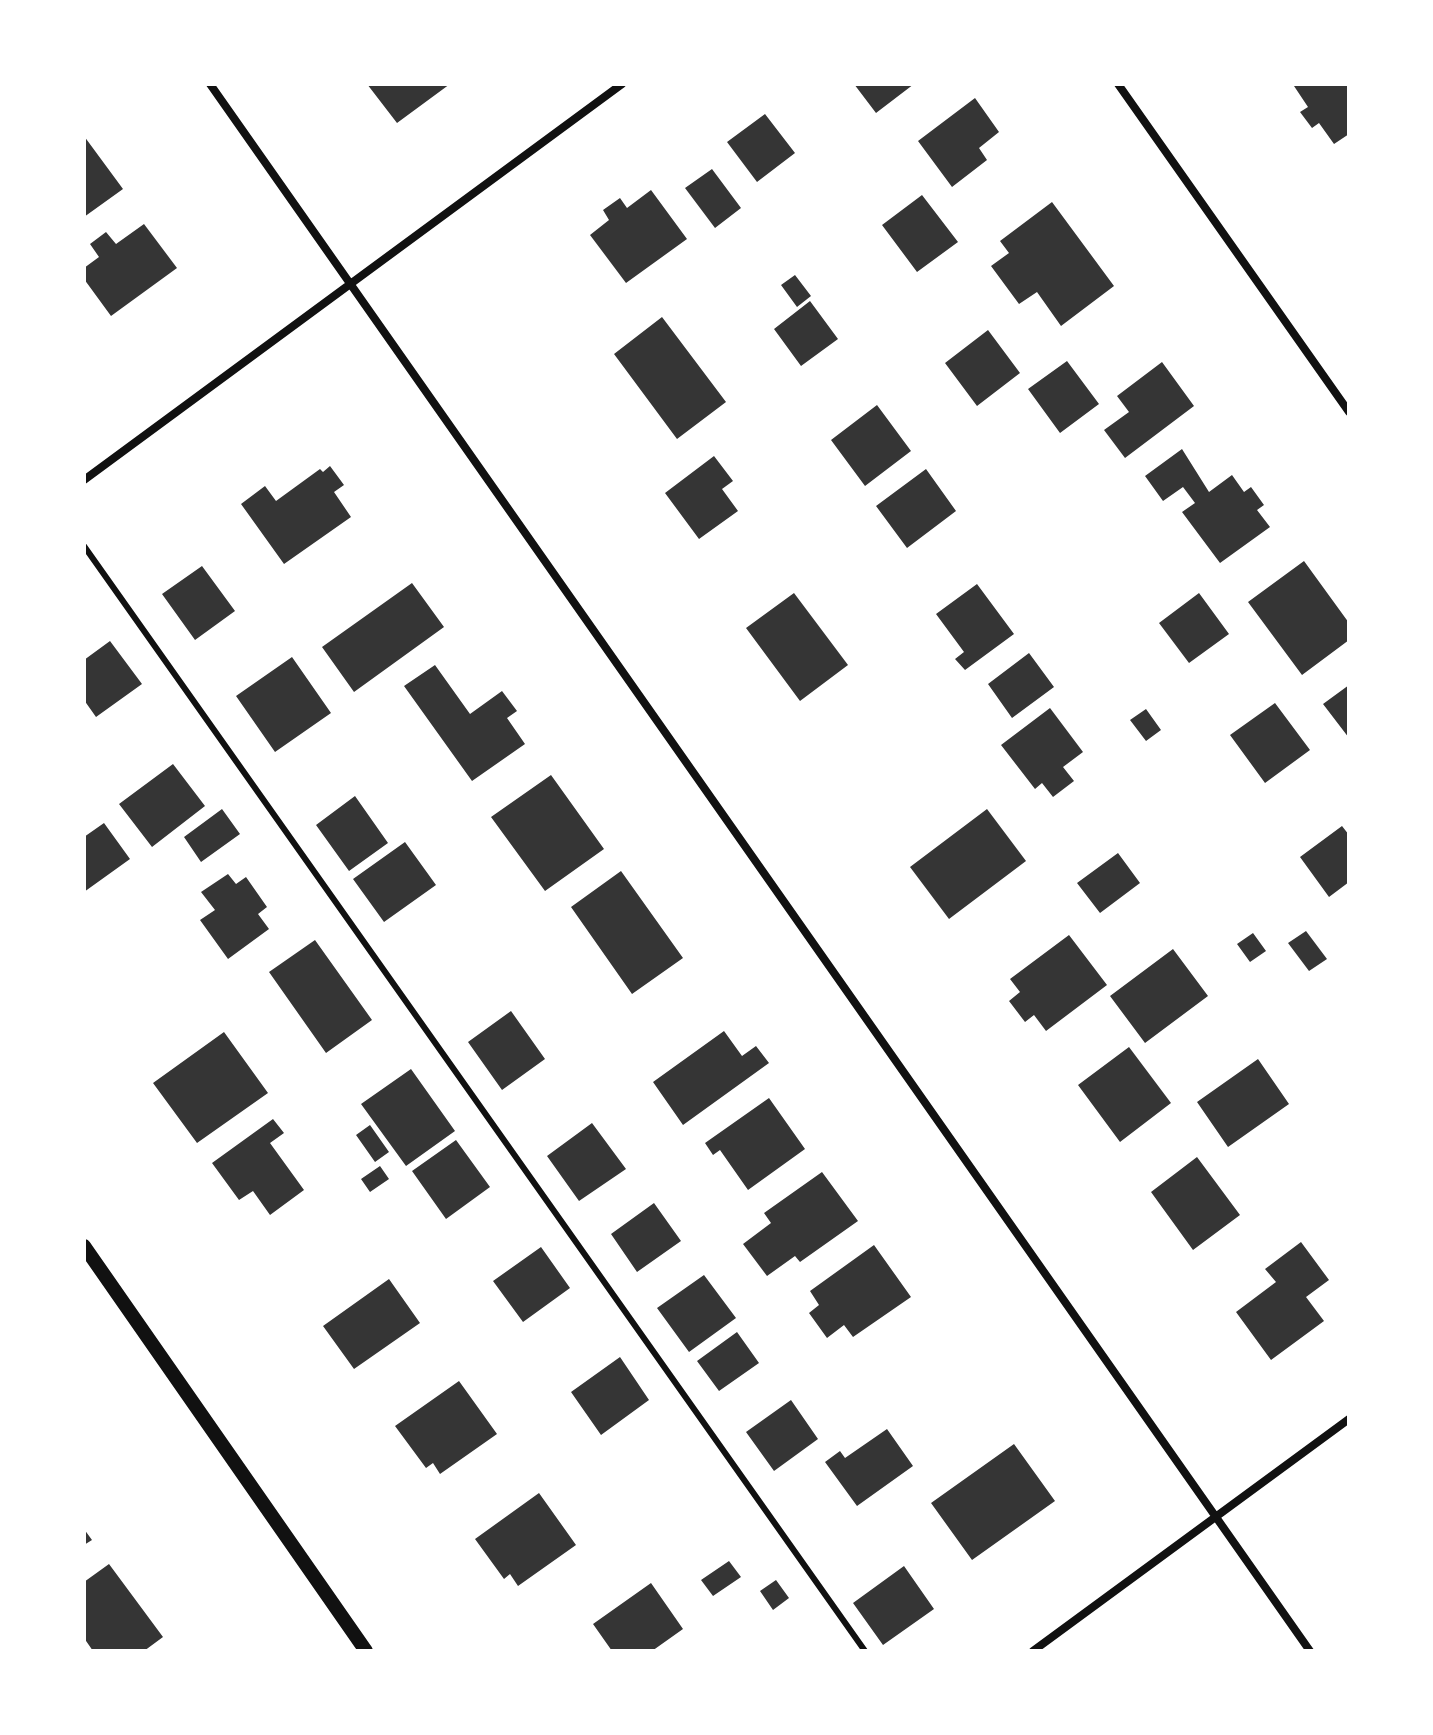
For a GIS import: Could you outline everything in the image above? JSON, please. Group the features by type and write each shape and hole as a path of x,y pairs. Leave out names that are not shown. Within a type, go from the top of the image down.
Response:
{"street":[{"path":"210,84 1310,1651"},
{"path":"84,480 622,84"},
{"path":"1118,84 1349,412"},
{"path":"84,1246 366,1651"},
{"path":"1033,1651 1349,1419"}],"lane":[{"path":"84,546 865,1651"}],"building":[{"path":"367,84 450,84 397,123"},
{"path":"854,84 914,84 876,113"},
{"path":"1349,84 1349,134 1334,144 1319,123 1312,128 1300,112 1308,107 1294,86"},
{"path":"975,98 999,132 979,148 987,160 952,187 918,141"},
{"path":"765,114 795,153 757,182 727,142"},
{"path":"84,136 123,189 84,217"},
{"path":"712,169 741,208 715,228 685,188"},
{"path":"651,190 687,239 626,283 590,235 609,220 603,210 620,198 627,208"},
{"path":"922,195 958,242 917,272 882,225"},
{"path":"1052,202 1114,286 1061,326 1037,292 1019,304 991,266 1009,253 1000,241"},
{"path":"144,224 177,268 111,316 84,279 84,268 99,257 90,244 106,232 116,244"},
{"path":"795,275 811,296 797,307 781,285"},
{"path":"810,301 838,339 801,366 774,329"},
{"path":"662,317 726,402 677,439 614,354"},
{"path":"988,330 1020,373 977,406 945,363"},
{"path":"1067,361 1099,404 1060,433 1028,389"},
{"path":"1162,362 1194,406 1125,458 1104,430 1129,412 1117,396"},
{"path":"877,405 911,451 865,486 831,440"},
{"path":"1182,449 1209,492 1232,475 1244,492 1251,487 1264,505 1257,510 1270,527 1220,563 1182,512 1195,503 1183,487 1163,501 1145,476"},
{"path":"714,456 733,481 722,489 738,511 699,539 665,493"},
{"path":"330,466 344,485 334,492 351,517 284,564 241,504 265,486 276,501 320,469 323,472"},
{"path":"926,469 956,511 907,548 876,506"},
{"path":"1304,561 1349,623 1349,640 1302,675 1248,602"},
{"path":"202,566 235,611 195,640 162,594"},
{"path":"412,583 444,627 354,692 322,647"},
{"path":"977,584 1014,634 965,670 955,659 964,652 936,614"},
{"path":"794,593 848,665 800,701 746,628"},
{"path":"1199,593 1229,634 1189,663 1159,623"},
{"path":"110,641 142,684 96,717 84,700 84,660"},
{"path":"1029,653 1054,687 1012,718 988,684"},
{"path":"292,657 331,713 275,752 236,696"},
{"path":"435,665 470,714 502,691 517,711 507,718 525,744 472,781 404,686"},
{"path":"1349,685 1349,738 1323,704"},
{"path":"1275,703 1310,750 1265,783 1230,735"},
{"path":"1050,708 1083,752 1063,767 1074,781 1053,797 1042,783 1035,789 1001,745"},
{"path":"1146,709 1161,730 1146,741 1130,720"},
{"path":"173,764 205,806 152,847 119,804"},
{"path":"551,775 604,849 545,891 491,817"},
{"path":"355,796 388,843 349,871 316,825"},
{"path":"222,809 240,834 201,862 184,837"},
{"path":"987,809 1026,861 949,919 910,867"},
{"path":"104,823 130,859 84,892 84,837"},
{"path":"1342,826 1349,835 1349,882 1329,897 1300,857"},
{"path":"405,842 436,885 384,922 353,879"},
{"path":"1118,853 1140,883 1100,913 1077,883"},
{"path":"621,871 683,958 632,994 571,907"},
{"path":"228,874 236,884 246,877 267,907 258,914 269,929 228,959 200,920 215,910 201,892"},
{"path":"1306,931 1327,959 1309,971 1288,943"},
{"path":"1253,933 1266,951 1250,962 1237,944"},
{"path":"1069,935 1107,985 1046,1031 1034,1015 1025,1022 1009,1001 1020,992 1010,979"},
{"path":"315,940 372,1020 326,1053 269,972"},
{"path":"1173,949 1208,996 1145,1043 1110,996"},
{"path":"511,1011 545,1059 502,1090 468,1042"},
{"path":"724,1031 742,1056 756,1046 769,1063 683,1125 653,1082"},
{"path":"224,1032 268,1093 197,1143 153,1083"},
{"path":"1129,1047 1171,1103 1120,1142 1078,1085"},
{"path":"1258,1059 1289,1104 1228,1147 1197,1102"},
{"path":"411,1069 455,1131 406,1166 361,1104"},
{"path":"769,1098 805,1149 748,1190 720,1150 713,1155 705,1143"},
{"path":"273,1119 284,1133 270,1143 304,1190 270,1215 253,1191 239,1200 212,1163"},
{"path":"592,1123 626,1169 579,1201 547,1156"},
{"path":"370,1125 389,1152 375,1162 356,1135"},
{"path":"456,1140 490,1187 446,1219 412,1171"},
{"path":"1197,1157 1240,1215 1193,1250 1151,1192"},
{"path":"380,1166 389,1179 370,1192 361,1179"},
{"path":"822,1172 858,1221 800,1262 795,1256 767,1276 743,1244 771,1223 764,1213"},
{"path":"654,1203 681,1241 637,1272 611,1234"},
{"path":"1301,1242 1329,1280 1306,1297 1324,1321 1271,1360 1236,1312 1276,1282 1265,1269"},
{"path":"874,1245 911,1297 853,1337 844,1325 827,1338 809,1313 819,1305 810,1291"},
{"path":"541,1247 570,1288 523,1322 493,1281"},
{"path":"704,1275 736,1318 689,1352 657,1308"},
{"path":"389,1279 420,1323 354,1369 323,1326"},
{"path":"737,1332 759,1363 719,1391 697,1361"},
{"path":"620,1357 649,1400 601,1435 571,1392"},
{"path":"459,1381 497,1434 440,1474 433,1463 426,1468 395,1426"},
{"path":"791,1400 818,1439 774,1471 746,1432"},
{"path":"887,1429 913,1466 857,1506 825,1462 840,1451 845,1458"},
{"path":"1014,1444 1055,1501 972,1560 931,1503"},
{"path":"539,1493 576,1545 518,1586 510,1574 504,1579 475,1539"},
{"path":"84,1529 92,1540 84,1545"},
{"path":"729,1561 741,1577 713,1596 701,1580"},
{"path":"109,1564 163,1637 144,1651 93,1651 84,1638 84,1582"},
{"path":"904,1566 934,1609 883,1645 853,1603"},
{"path":"776,1580 789,1598 773,1610 760,1591"},
{"path":"651,1583 683,1629 652,1651 612,1651 593,1624"}]}
